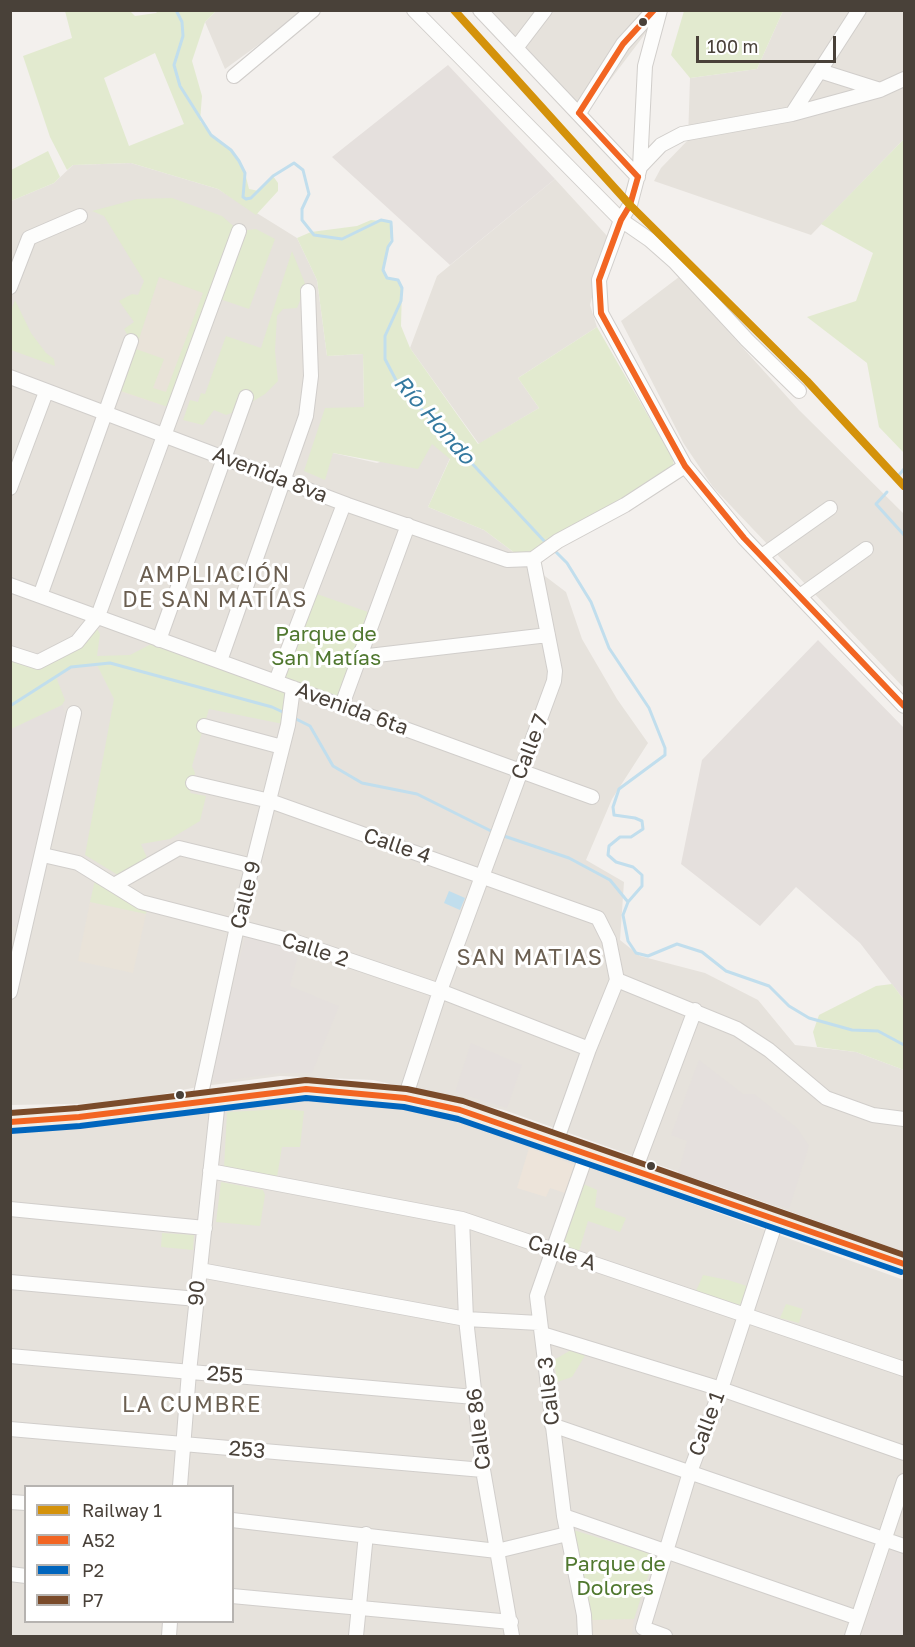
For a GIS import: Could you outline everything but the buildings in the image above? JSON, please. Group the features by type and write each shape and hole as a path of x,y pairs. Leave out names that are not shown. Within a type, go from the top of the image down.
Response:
{"main road":[{"path":"10,1122 79,1117 306,1089 405,1098 460,1110 904,1264"}],"street":[{"path":"234,76 313,10"},
{"path":"414,10 621,220 650,240 675,262 747,340 799,391"},
{"path":"480,10 639,172"},
{"path":"516,48 545,10"},
{"path":"579,113 623,44 654,10"},
{"path":"660,10 645,66 639,172 630,205 621,220 599,280 601,313 685,466 762,556 904,706"},
{"path":"792,114 859,10"},
{"path":"820,71 880,90"},
{"path":"639,172 661,145 682,134 792,114 880,90 904,79"},
{"path":"10,288 29,238 80,216"},
{"path":"10,653 39,662 77,642 98,616 239,231"},
{"path":"220,661 283,479 300,438 310,393 308,291"},
{"path":"40,596 131,341"},
{"name":"Avenida 8va","path":"10,377 344,504 507,560 533,559"},
{"path":"10,488 46,392"},
{"path":"159,640 246,397"},
{"path":"533,559 558,541 625,505 685,466"},
{"path":"276,681 344,504"},
{"path":"762,556 830,508"},
{"path":"342,705 408,525"},
{"path":"800,597 866,549"},
{"name":"Calle 7","path":"405,1098 440,992 555,681 533,559"},
{"name":"Avenida 6ta","path":"10,585 276,681 292,694 342,705 592,797"},
{"path":"360,657 548,635"},
{"name":"Calle 9","path":"199,1103 237,927 288,725 292,694"},
{"path":"10,992 44,855 74,713"},
{"path":"204,726 282,747"},
{"name":"Calle 4","path":"193,783 270,801 598,918 609,940 617,980"},
{"path":"114,885 179,848 253,866"},
{"name":"Calle 2","path":"44,855 78,863 141,902 296,942 440,992 589,1048"},
{"path":"556,1142 589,1048 617,980 737,1029 760,1043 826,1098 873,1115 904,1119"},
{"path":"635,1170 695,1010"},
{"name":"90","path":"180,1485 189,1372 218,1100"},
{"name":"Calle 3","path":"585,1636 584,1615 564,1516 537,1296 551,1250 587,1153"},
{"name":"Calle A","path":"210,1171 462,1219 904,1369"},
{"path":"10,1209 205,1228"},
{"name":"Calle 86","path":"462,1219 466,1319 474,1397 483,1470 512,1622 512,1636"},
{"name":"Calle 1","path":"665,1636 643,1629 690,1472 721,1389 743,1315 776,1221"},
{"path":"200,1270 466,1319 541,1329 904,1453"},
{"path":"10,1282 198,1299"},
{"name":"255","path":"10,1356 474,1397"},
{"path":"552,1425 904,1546"},
{"name":"253","path":"10,1429 483,1470"},
{"path":"852,1636 904,1481"},
{"path":"564,1516 858,1618"},
{"path":"234,1520 497,1551 567,1534"},
{"path":"356,1636 366,1534"},
{"path":"234,1596 512,1622"}],"shaded area":[{"path":"216,11 305,11 225,69 205,22"},
{"path":"477,11 656,11 651,26 580,120"},
{"path":"783,11 904,11 904,139 811,235 654,181 661,168 688,140 690,78 757,69"},
{"path":"448,65 555,179 450,265 332,157"},
{"path":"131,163 218,189 297,238 317,280 327,356 363,354 364,407 333,453 377,463 432,443 450,458 428,507 484,530 566,592 582,639 617,699 648,743 612,799 586,860 624,882 620,940 640,956 705,973 758,1000 795,1045 856,1052 904,1070 904,1252 504,1110 373,1080 280,1076 197,1087 120,1103 11,1105 11,201 54,183 73,165"},
{"path":"555,179 608,237 590,305 597,327 518,378 539,408 479,444 410,348 437,276"},
{"path":"159,277 203,292 168,407 121,392"},
{"path":"679,277 799,410 904,514 904,688 713,487 684,444 621,321"},
{"path":"818,640 904,728 904,1000 860,943 796,887 760,926 681,864 702,760"},
{"path":"62,705 68,721 24,928 11,926 10,729"},
{"path":"90,902 146,914 133,973 78,961"},
{"path":"246,933 300,948 290,986 339,1006 312,1073 280,1073 214,1082 212,1069"},
{"path":"471,1043 522,1065 507,1108 455,1092"},
{"path":"699,1060 743,1094 754,1094 797,1128 809,1146 789,1209 678,1173 687,1141 671,1135"},
{"path":"342,1100 461,1119 904,1280 904,1636 11,1636 11,1134 82,1127 250,1102"},
{"path":"529,1148 578,1166 568,1194 550,1188 546,1197 517,1188"},
{"path":"892,1545 904,1550 904,1636 861,1636"},
{"path":"634,1619 632,1634 641,1636 592,1636 591,1620"}],"green space":[{"path":"684,10 783,11 757,69 690,78 671,55"},
{"path":"65,11 130,11 135,16 158,11 216,11 205,22 192,61 202,96 200,121 211,135 231,150 245,173 249,189 259,191 273,176 278,183 278,191 256,215 218,189 131,163 73,165 67,170 50,137 23,56 72,38","holes":["155,53 184,124 129,146 104,78"]},
{"path":"904,139 904,453 879,427 867,363 807,317 856,301 873,253 821,224"},
{"path":"48,151 60,177 54,183 11,201 11,170"},
{"path":"172,198 222,216 239,231 256,229 275,239 249,309 211,296 168,407 121,391 136,349 164,359 153,388 166,392 203,293 159,277 139,339 131,341 124,329 134,322 119,301 132,294 138,295 144,281 104,216 92,211 137,199"},
{"path":"371,220 391,222 393,228 383,270 387,278 398,280 402,288 401,326 410,348 478,444 539,408 518,378 597,327 673,459 674,469 532,551 516,554 484,530 428,507 450,459 432,444 418,469 333,453 325,480 304,471 325,408 364,407 363,354 327,356 317,280 297,238 311,232 357,226"},
{"path":"292,251 306,286 297,308 283,309 277,316 275,351 278,381 265,394 237,411 226,415 214,410 203,425 183,420 190,400 198,402 201,393 205,394 226,336 261,348"},
{"path":"15,300 31,333 46,353 54,359 55,366 11,350 11,311"},
{"name":"Parque de San Matías","path":"314,593 368,612 338,698 283,679"},
{"path":"96,627 100,634 97,656 130,655 155,642 288,689 283,724 209,709 192,766 195,773 190,793 206,796 200,821 170,839 141,844 147,858 118,875 85,855 114,699 97,665 71,667 56,677 65,700 62,705 11,729 10,658 38,666"},
{"path":"95,880 147,909 146,914 90,902"},
{"path":"892,984 904,1000 904,1070 856,1052 817,1047 813,1032 819,1015 876,986"},
{"path":"285,1109 304,1111 300,1147 282,1147 277,1177 224,1168 227,1112"},
{"path":"221,1182 263,1190 265,1195 260,1226 216,1222"},
{"path":"581,1183 597,1190 595,1207 626,1218 620,1232 588,1221 579,1251 563,1246"},
{"path":"162,1233 194,1235 193,1250 161,1247"},
{"path":"703,1275 750,1287 740,1305 696,1291"},
{"path":"786,1304 803,1309 799,1323 780,1318"},
{"path":"571,1350 586,1354 572,1377 557,1382 554,1360"},
{"name":"Parque de Dolores","path":"570,1529 655,1555 634,1619 591,1620"}],"water":[{"path":"449,891 465,898 460,910 444,903"}],"waterway":[{"name":"Río Hondo","path":"176,10 182,22 183,36 174,65 180,86 211,135 231,150 239,161 245,173 243,197 251,198 273,176 294,163 303,170 309,194 302,209 302,220 314,235 342,239 381,220 391,222 392,241 388,247 383,270 387,278 398,280 402,288 401,301 385,336 385,359 398,384 546,543"},
{"path":"899,475 904,469"},
{"path":"887,492 876,504 904,535"},
{"name":"Río Hondo","path":"555,551 567,563 591,602 609,648 649,708 665,748 665,755 619,789 613,807 614,815 642,821 643,829 631,837 620,837 609,846 608,855 616,862 633,867 642,875 642,886 628,902 623,915 628,941 636,953 648,956 677,944 702,952 726,971 769,986 789,1006 809,1018 852,1030 878,1031 904,1045"},
{"path":"10,706 71,667 110,663 272,707 287,714"},
{"path":"292,717 310,726 333,766 362,783 417,794 495,833"},
{"path":"501,835 569,858 610,880 628,902"}],"rail line":[{"name":"1","path":"454,10 630,205 807,381 904,486"}],"transit line":[{"name":"A52","path":"579,113 623,44 654,10"},
{"name":"A52","path":"579,113 638,177"},
{"name":"A52","path":"638,177 630,205 621,220 599,280 601,313 685,466 744,538 904,706"},
{"name":"P7","path":"10,1113 78,1108 306,1080 407,1089 463,1101 904,1255"},
{"name":"A52","path":"10,1122 79,1117 306,1089 405,1098 460,1110 904,1264"},
{"name":"P2","path":"11,1131 80,1126 306,1098 404,1107 458,1119 901,1272"}],"district":[{"name":"AMPLIACIÓN DE SAN MATÍAS","path":"215,588"},
{"name":"SAN MATIAS","path":"530,958"},
{"name":"LA CUMBRE","path":"192,1405"}]}
